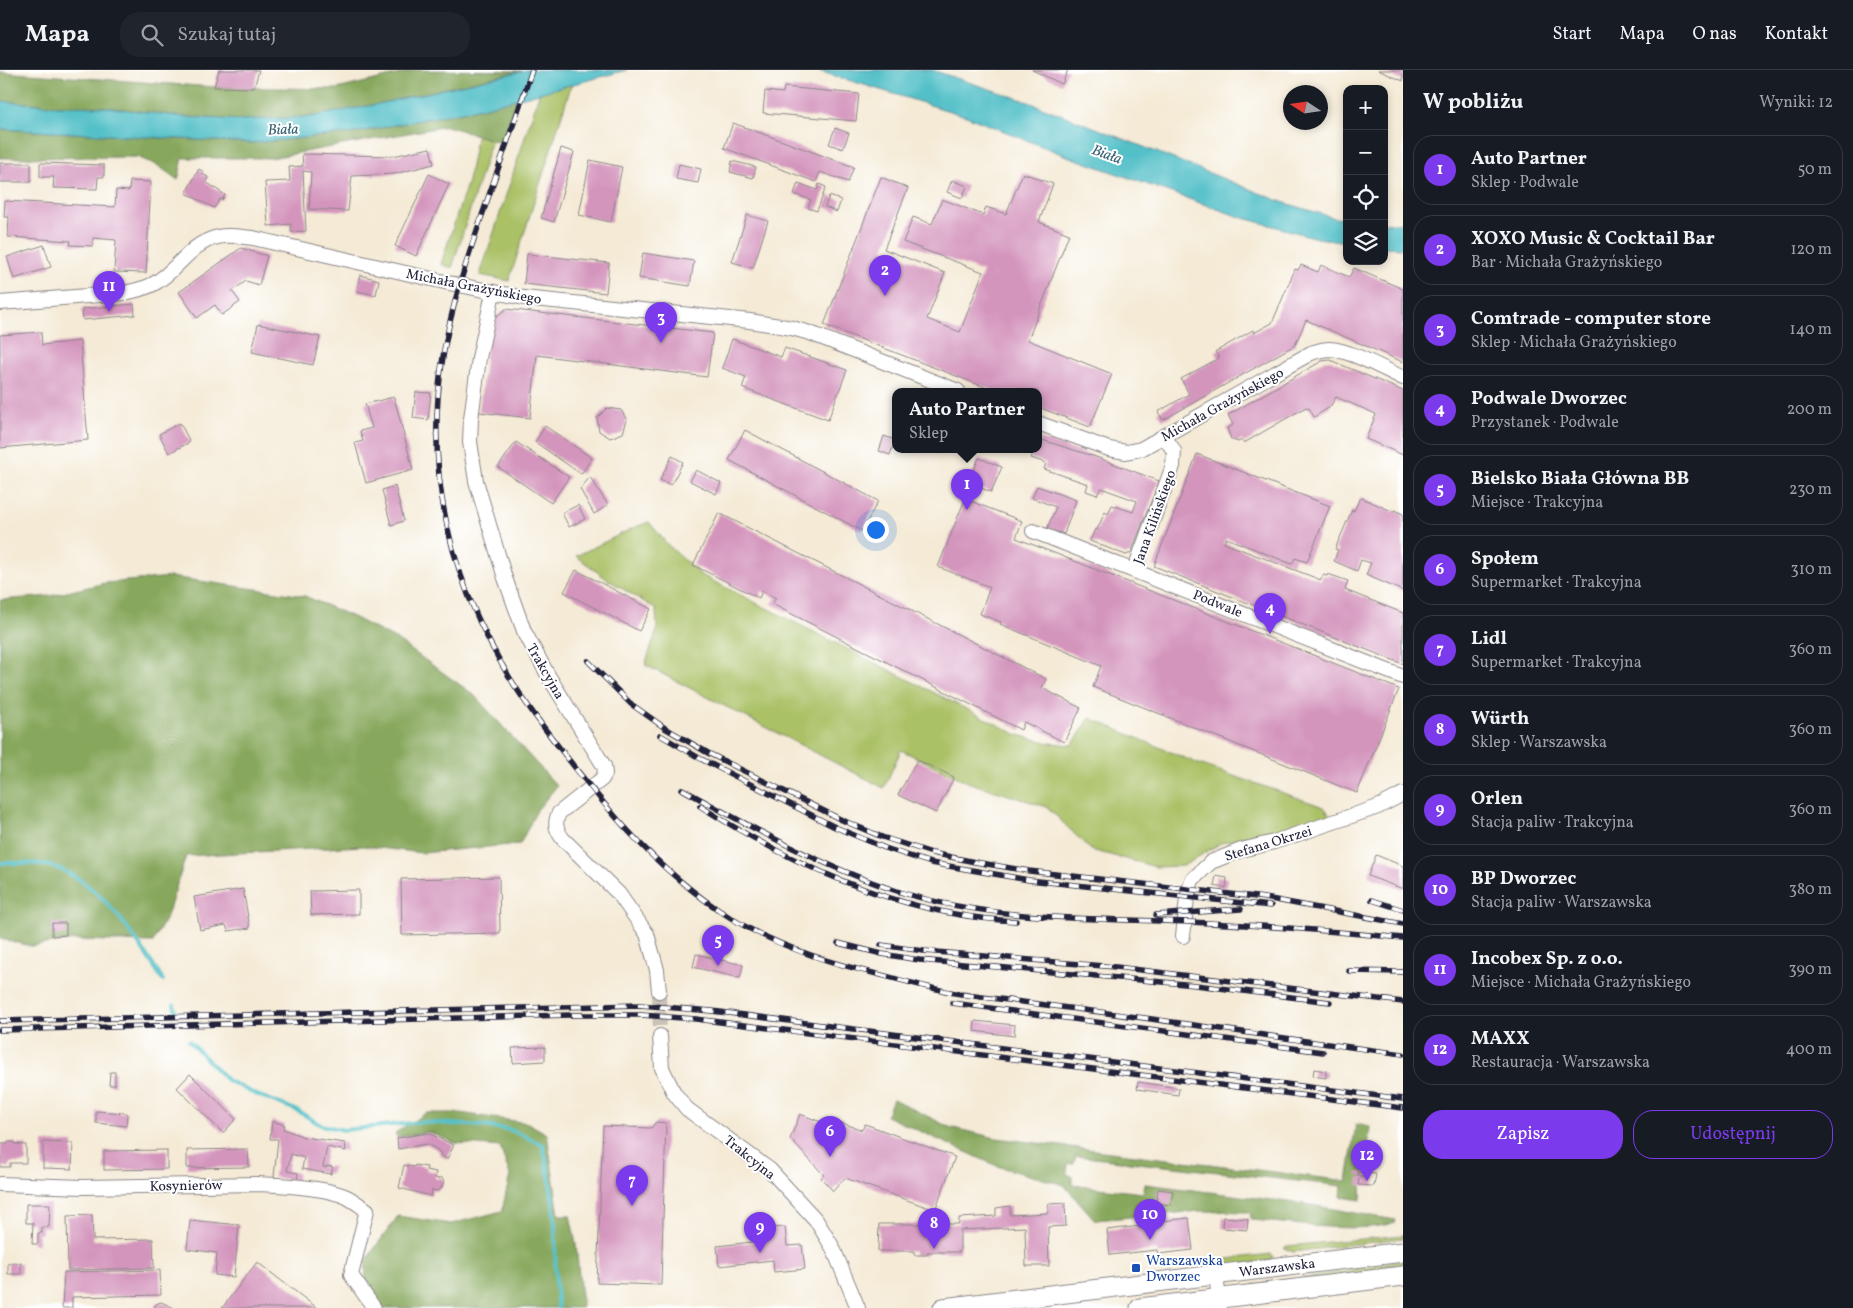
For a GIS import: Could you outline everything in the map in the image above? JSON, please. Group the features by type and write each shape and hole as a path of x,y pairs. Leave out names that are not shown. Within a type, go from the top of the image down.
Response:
{"main road":[{"name":"Warszawska","path":"943,1308 1403,1252"},
{"name":"Warszawska","path":"1140,1308 1219,1303 1403,1276"}],"street":[{"name":"Michała Grażyńskiego","path":"0,303 125,293 142,289 156,283 194,248 218,237 234,236 253,238 493,293 524,298 750,321 792,328 818,336 950,388"},
{"name":"Trakcyjna","path":"493,293 479,358 471,419 470,442 476,481 505,578 524,632 549,677 604,766 605,774 602,779 559,813 556,820 556,828 563,839 619,894 646,934 658,970 659,991"},
{"name":"Michała Grażyńskiego","path":"1042,424 1109,449 1126,452 1141,449 1321,350 1343,351 1403,378"},
{"name":"Jana Kilińskiego","path":"1134,570 1173,466 1174,451 1164,436"},
{"name":"Podwale","path":"1033,531 1403,677"},
{"name":"Stefana Okrzei","path":"1183,936 1187,898 1192,880 1211,862 1241,850 1274,842 1378,807 1403,794"},
{"name":"Trakcyjna","path":"660,1036 662,1068 674,1094 687,1109 770,1170 816,1220 833,1248 858,1308"},
{"name":"Kosynierów","path":"0,1184 83,1187 281,1185 323,1191 346,1197 367,1210 351,1275 374,1308"},
{"path":"1216,1275 1219,1303"}],"green space":[{"path":"416,70 521,71 378,104 310,117 241,120 185,117 106,107 59,106 0,101 0,72 214,87 337,89"},
{"path":"572,83 509,281 480,275 540,91"},
{"path":"517,98 502,143 447,126 271,158 183,158 178,180 157,165 137,157 0,158 0,129 252,143 354,133 482,108"},
{"path":"477,134 492,139 452,268 441,264 468,181"},
{"path":"649,522 668,545 701,575 1018,735 1050,743 1072,745 1090,718 1199,764 1324,807 1331,817 1221,843 1183,866 1156,867 1091,850 1047,807 970,783 901,750 884,788 645,665 657,630 656,609 608,580 576,556"},
{"path":"171,577 305,596 353,617 397,640 473,694 557,786 537,810 520,844 422,853 363,846 186,856 167,916 153,942 76,940 31,946 0,939 0,600 50,596 105,583"},
{"path":"893,1099 949,1127 996,1138 1347,1181 1356,1124 1370,1127 1364,1173 1358,1172 1357,1174 1362,1176 1361,1200 1341,1197 1342,1186 1076,1156 1074,1164 1068,1164 1067,1174 1072,1176 1072,1185 1143,1193 1145,1184 1305,1204 1395,1220 1394,1223 1379,1226 1343,1228 1251,1220 1250,1212 1201,1211 1095,1220 1064,1185 997,1166 886,1116"},
{"path":"426,1113 460,1113 528,1123 547,1134 559,1215 570,1215 576,1244 582,1306 580,1308 381,1308 365,1284 366,1260 398,1216 451,1224 502,1211 510,1175 500,1147 455,1143 429,1132 397,1137 395,1133"},
{"path":"1403,1235 1403,1238 1293,1252 1284,1248 1287,1246"},
{"path":"1271,1254 1273,1257 1271,1260 1230,1266 1193,1263"},
{"path":"1403,1259 1403,1264 1346,1276 1254,1285 1318,1276"}],"water":[{"name":"Biała","path":"527,70 627,70 482,108 354,133 252,143 0,129 0,101 59,106 106,107 185,117 241,120 310,117 378,104"},
{"name":"Biała","path":"815,70 932,70 1023,100 1282,202 1343,219 1343,241 1317,238 1240,217 1064,155 966,116"},
{"path":"1388,223 1403,223 1403,248 1388,247"}],"building":[{"path":"219,70 259,70 254,88 214,87"},
{"path":"1032,70 1068,70 1062,84"},
{"path":"1378,70 1403,70 1403,81"},
{"path":"784,87 859,94 856,121 763,113 765,91 783,93"},
{"path":"733,123 854,167 848,182 820,172 816,182 724,148"},
{"path":"835,128 849,133 843,149 829,144"},
{"path":"430,148 434,164 394,174 352,176 348,211 309,209 311,172 303,171 306,231 291,232 291,224 268,226 265,182 290,181 289,167 303,166 302,154 393,156"},
{"path":"561,148 574,152 554,222 541,218"},
{"path":"590,160 622,167 611,222 579,215"},
{"path":"732,161 756,167 753,178 730,172"},
{"path":"0,163 31,163 31,182 0,182"},
{"path":"40,163 104,165 104,177 98,177 97,189 53,188 54,177 40,177"},
{"path":"679,164 701,169 698,183 676,179"},
{"path":"199,169 204,172 202,174 208,177 206,182 225,195 214,208 186,193"},
{"path":"1023,173 1053,184 1039,222 1069,234 1028,340 1112,374 1090,427 1042,409 1042,388 987,388 824,325 881,177 908,188 884,249 945,273 927,319 960,332 983,272 903,242 913,217 932,224 942,199 983,215 986,207 1006,214"},
{"path":"429,174 449,184 416,256 395,246"},
{"path":"952,180 967,186 962,198 947,192"},
{"path":"130,181 151,182 146,273 114,272 116,240 93,238 93,246 70,245 71,241 8,237 9,217 4,217 5,201 115,207 116,190 129,191"},
{"path":"798,183 817,190 819,184 826,187 817,211 808,208 811,200 794,194"},
{"path":"829,196 841,200 837,212 825,207"},
{"path":"747,215 768,221 753,268 732,262"},
{"path":"44,245 51,267 14,279 7,257"},
{"path":"241,248 267,256 259,285 246,281 232,291 240,302 222,315 215,305 197,318 179,292"},
{"path":"643,253 694,261 690,286 639,278"},
{"path":"527,254 609,263 606,293 524,284"},
{"path":"1301,265 1318,272 1321,265 1349,277 1354,268 1403,289 1403,362 1306,320 1295,345 1163,420 1158,412 1189,394 1181,379 1219,358 1215,352 1253,330 1254,333 1272,323 1295,269 1298,270"},
{"path":"360,275 379,280 376,295 357,291"},
{"path":"134,304 135,315 83,320 82,309"},
{"path":"506,309 713,333 707,377 537,355 530,418 479,412 486,350 494,318"},
{"path":"258,324 320,337 313,365 252,352"},
{"path":"41,332 42,345 80,341 88,440 0,448 0,335"},
{"path":"732,339 781,357 785,348 847,370 828,420 742,388 746,377 722,368"},
{"path":"1330,360 1403,391 1403,455 1366,439 1376,414 1336,397 1330,407 1314,417 1309,408 1307,409 1306,407 1244,443 1242,440 1238,442 1231,439 1227,428 1233,425 1228,415 1322,361"},
{"path":"416,392 431,393 428,420 413,418"},
{"path":"394,397 413,470 366,483 355,443 363,441 360,431 372,428 365,404"},
{"path":"607,408 621,410 627,420 623,433 610,438 599,431 597,418"},
{"path":"180,423 190,442 169,453 159,434"},
{"path":"545,426 592,458 581,474 535,442"},
{"path":"745,430 878,501 862,531 729,460"},
{"path":"884,436 892,439 890,455 879,451"},
{"path":"1042,440 1096,457 1159,481 1131,553 1126,555 1090,541 1105,512 1108,514 1112,505 1133,512 1137,501 1101,488 1097,495 1086,491 1088,484 1044,469 1046,463 1031,458 1033,453 1042,453"},
{"path":"516,442 569,477 551,503 498,467"},
{"path":"1197,454 1330,506 1307,562 1295,558 1292,564 1226,538 1224,543 1321,580 1323,575 1327,576 1328,574 1348,581 1345,590 1403,613 1403,664 1154,566"},
{"path":"672,456 683,462 671,485 660,480"},
{"path":"979,458 1002,467 991,492 968,483"},
{"path":"696,470 721,483 716,494 690,481"},
{"path":"590,477 608,505 594,514 580,489"},
{"path":"395,486 404,521 391,525 382,490"},
{"path":"1037,486 1076,500 1064,534 1047,529 1056,507 1032,498"},
{"path":"1362,498 1403,514 1403,591 1366,575 1371,563 1361,560 1357,571 1334,561 1338,550 1335,549 1352,510 1354,511 1359,500"},
{"path":"965,499 1022,521 1016,538 1399,689 1357,793 1093,687 1101,666 980,614 990,587 938,567"},
{"path":"578,505 585,519 569,527 562,513"},
{"path":"719,513 1046,679 1042,688 1081,708 1064,742 1024,722 1021,730 772,604 776,598 762,591 759,598 693,565"},
{"path":"576,570 651,609 639,631 564,592"},
{"path":"917,760 954,777 936,813 898,795"},
{"path":"1376,855 1403,866 1403,889 1368,876"},
{"path":"1216,876 1227,878 1226,888 1214,886"},
{"path":"499,877 500,933 402,935 401,879"},
{"path":"243,889 250,928 228,931 226,925 200,930 194,897"},
{"path":"359,890 359,914 311,915 310,891"},
{"path":"52,923 66,923 66,935 52,936"},
{"path":"696,954 743,965 740,978 693,967"},
{"path":"975,1021 1015,1025 1014,1036 974,1031"},
{"path":"545,1047 545,1061 513,1063 512,1048"},
{"path":"1314,1069 1326,1071 1326,1078 1313,1076"},
{"path":"110,1072 115,1072 115,1085 109,1085"},
{"path":"190,1074 236,1119 223,1133 177,1088"},
{"path":"1138,1082 1179,1088 1178,1095 1137,1089"},
{"path":"96,1111 127,1113 126,1126 96,1123"},
{"path":"800,1114 829,1125 831,1119 862,1130 865,1124 955,1157 935,1210 845,1178 833,1191 821,1178 824,1175 790,1139"},
{"path":"272,1121 285,1125 283,1129 304,1137 345,1143 346,1151 327,1147 323,1167 333,1167 331,1174 302,1169 304,1158 291,1154 287,1171 298,1173 297,1181 274,1177 278,1139 270,1139"},
{"path":"656,1122 666,1123 661,1285 597,1283 603,1126 651,1128"},
{"path":"428,1133 454,1145 447,1159 427,1144 398,1149 397,1138"},
{"path":"8,1142 26,1145 26,1163 10,1163 10,1167 0,1167 1,1144 8,1144"},
{"path":"43,1142 73,1143 72,1169 43,1168"},
{"path":"248,1149 249,1167 187,1168 187,1150"},
{"path":"167,1150 167,1169 104,1170 104,1151"},
{"path":"1368,1152 1376,1153 1375,1167 1366,1166"},
{"path":"404,1165 427,1167 426,1170 436,1172 435,1178 441,1177 444,1181 441,1189 432,1190 431,1196 399,1188"},
{"path":"1358,1172 1376,1174 1374,1186 1358,1185 1359,1178 1362,1178 1362,1176 1357,1175"},
{"path":"1158,1189 1173,1191 1171,1205 1156,1203"},
{"path":"1065,1203 1066,1226 1048,1227 1049,1266 1026,1266 1025,1227 960,1230 960,1252 927,1252 927,1255 914,1255 914,1251 878,1251 879,1224 959,1224 959,1218 996,1216 996,1208 1010,1206 1010,1215 1048,1213 1048,1204"},
{"path":"26,1204 50,1204 49,1227 42,1227 42,1233 38,1233 38,1244 32,1244 33,1223 26,1223"},
{"path":"92,1215 93,1240 153,1239 154,1268 68,1270 67,1216"},
{"path":"1223,1217 1248,1219 1247,1230 1222,1228"},
{"path":"1189,1218 1193,1250 1158,1254 1157,1250 1110,1255 1107,1230 1141,1226 1141,1228 1154,1227 1153,1222"},
{"path":"190,1220 239,1225 234,1277 215,1275 217,1253 187,1249"},
{"path":"785,1227 787,1246 802,1245 805,1269 774,1272 773,1260 719,1266 717,1246 770,1240 769,1228"},
{"path":"257,1262 317,1308 222,1308"},
{"path":"8,1263 21,1263 21,1274 8,1274"},
{"path":"160,1270 161,1295 72,1297 72,1308 62,1308 64,1272"},
{"path":"161,1302 174,1308 154,1308 156,1304"}],"waterway":[{"path":"0,863 29,863 51,866 74,876 90,887 118,916 163,980"},
{"path":"174,1005 176,1012"},
{"path":"189,1041 227,1080 255,1094 296,1110 321,1125 344,1130 420,1122 484,1126 511,1130 543,1145 554,1216 558,1308"}],"tunnel":[{"path":"659,991 660,1036"}],"railway":[{"path":"532,70 470,251 450,323 438,397 437,443 441,488 448,531 460,573 476,614 496,654 519,692 545,729 607,808 652,856 703,899 748,928 784,945 820,958 964,995 1102,1012 1403,1054"},
{"path":"588,661 631,704 665,728 708,753 842,820 882,837 932,853 975,862 1029,871 1265,898 1403,924"},
{"path":"660,735 701,759 835,827 885,848 931,863 1029,880 1271,906"},
{"path":"682,789 761,832 843,871 900,892 935,901 971,908 1043,916 1242,925 1403,938"},
{"path":"700,806 773,849 851,884 891,898 932,909 974,917 1016,921"},
{"path":"1372,900 1403,910"},
{"path":"1156,915 1241,909"},
{"path":"838,943 882,954 919,960 1196,985 1330,1002"},
{"path":"881,945 924,951 1116,967 1403,1002"},
{"path":"1349,971 1403,972"},
{"path":"952,1003 1323,1052"},
{"path":"0,1021 640,1005 712,1011 1403,1099"},
{"path":"0,1030 571,1015 641,1015 696,1019 1403,1108"}],"place":[{"name":"XOXO Music & Cocktail Bar","path":"885,296"},
{"name":"Incobex Sp. z o.o.","path":"109,312"},
{"name":"Comtrade - computer store","path":"661,343"},
{"name":"Auto Partner","path":"967,510"},
{"name":"Podwale Dworzec","path":"1270,634"},
{"name":"Bielsko Biała Główna BB","path":"718,966"},
{"name":"Społem","path":"830,1157"},
{"name":"MAXX","path":"1367,1181"},
{"name":"Lidl","path":"632,1206"},
{"name":"BP Dworzec","path":"1150,1240"},
{"name":"Würth","path":"934,1249"},
{"name":"Orlen","path":"760,1253"},
{"name":"Warszawska Dworzec","path":"1136,1268"}]}
